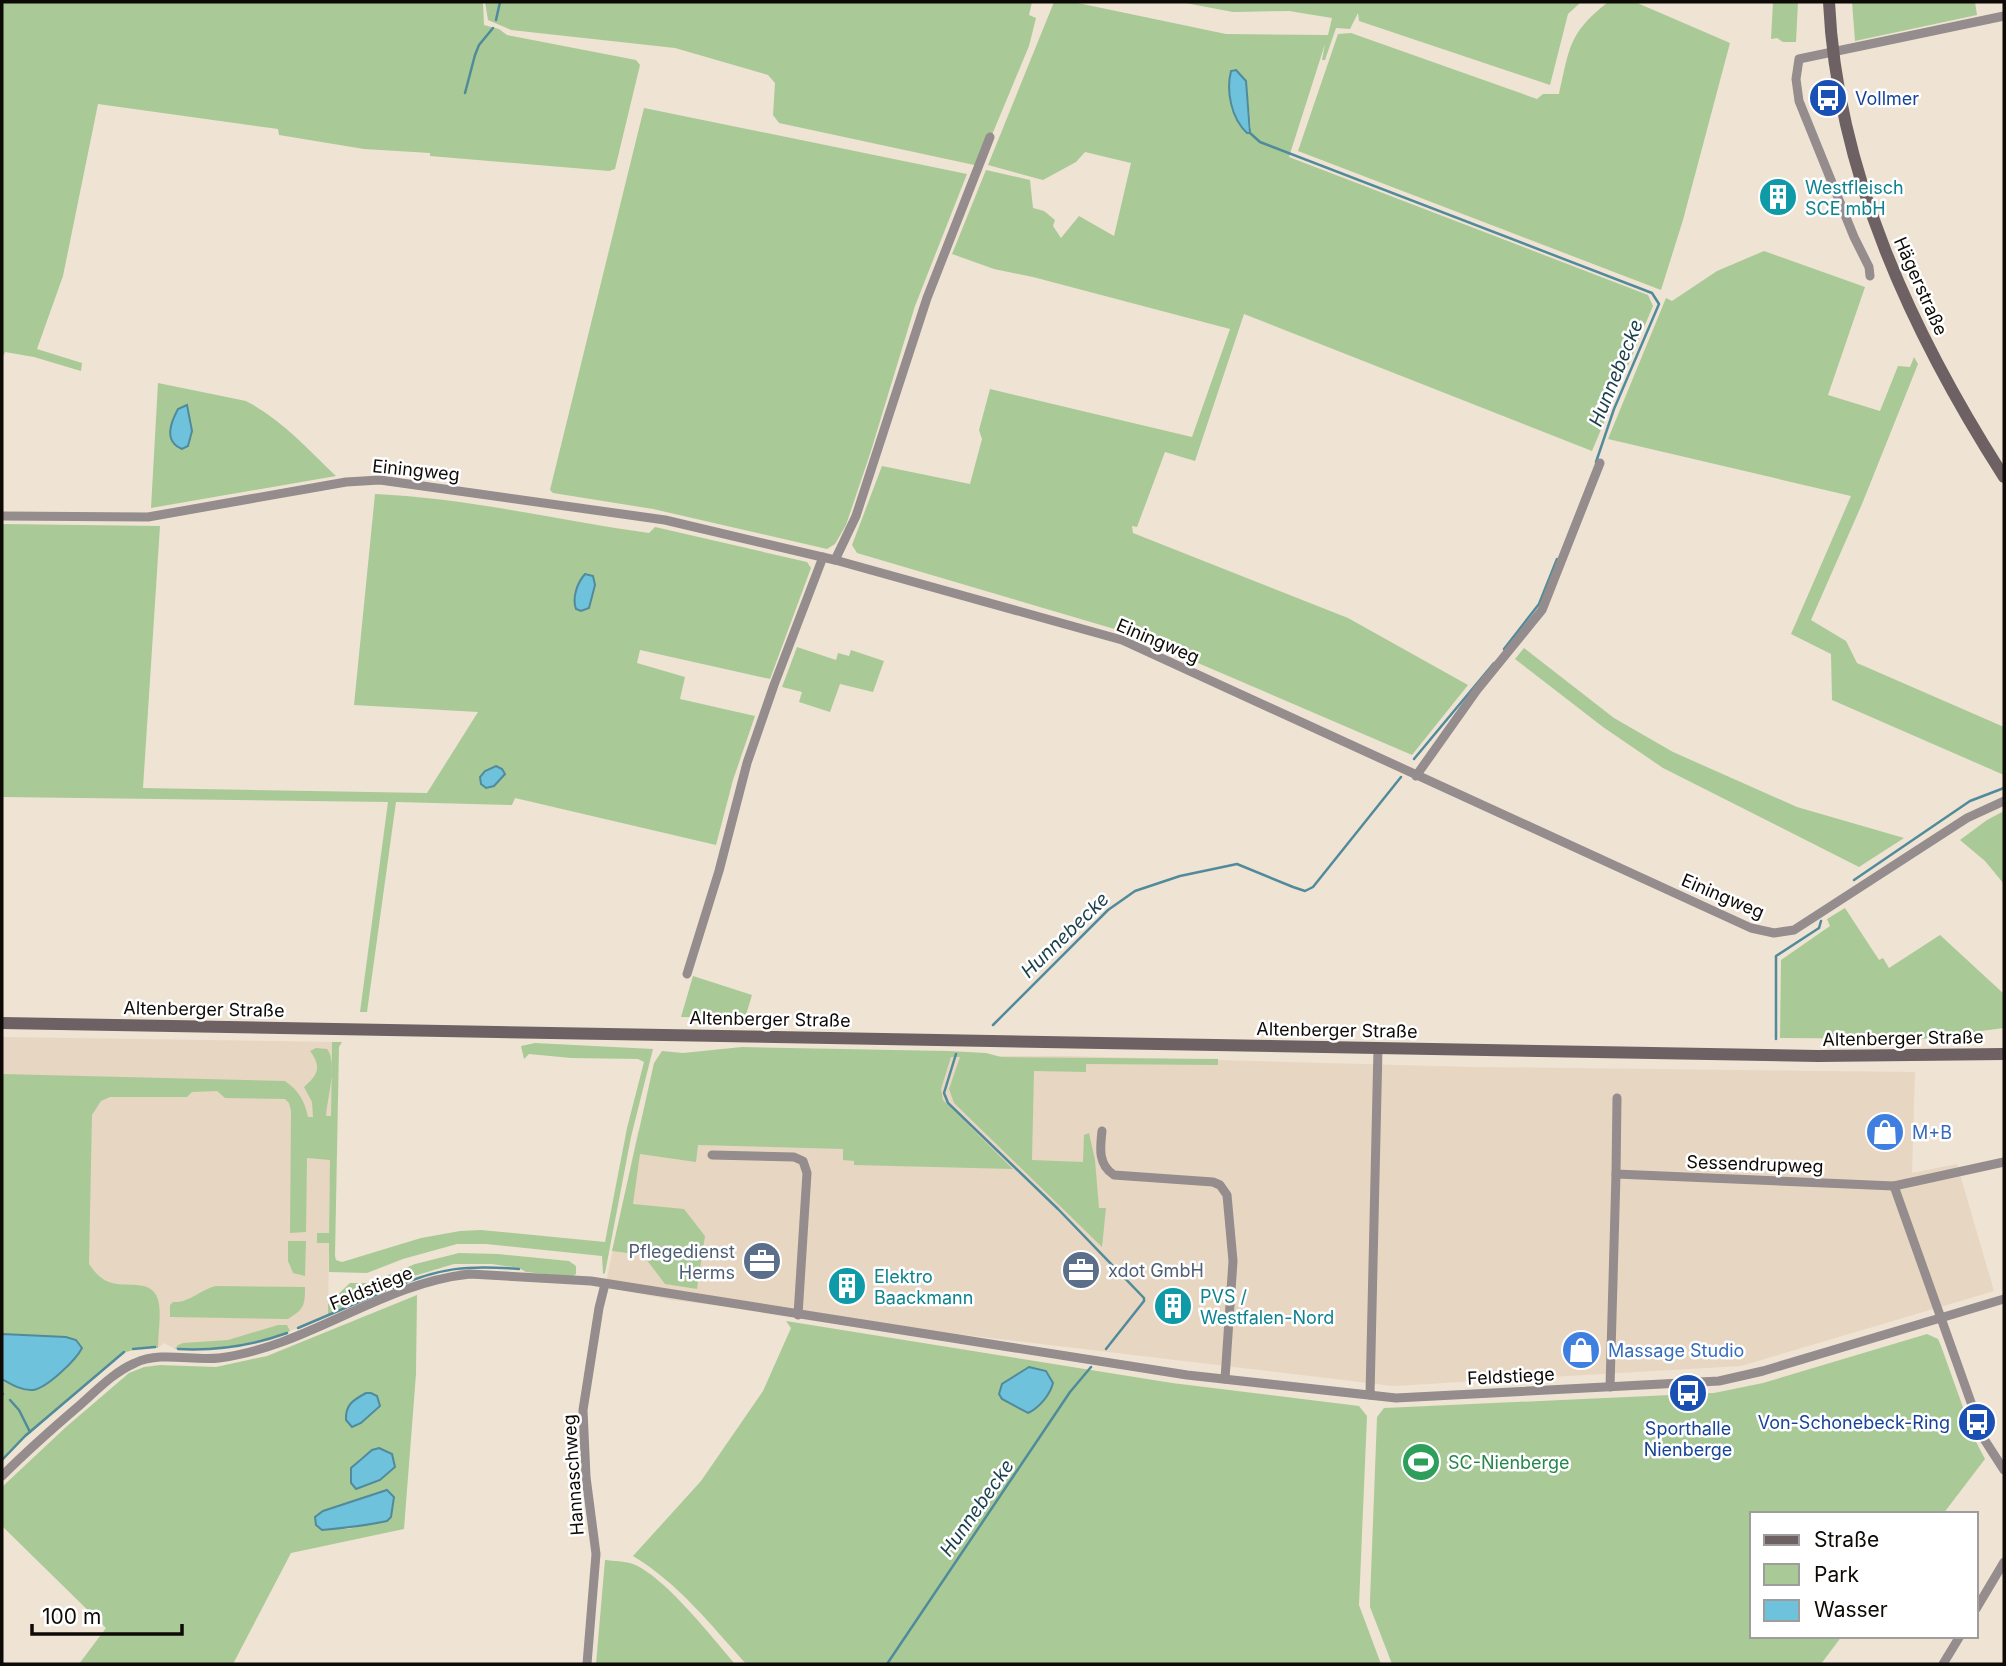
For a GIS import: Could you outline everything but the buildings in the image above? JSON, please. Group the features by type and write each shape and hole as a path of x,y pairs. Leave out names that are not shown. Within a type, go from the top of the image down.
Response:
{"main road":[{"name":"Hägerstraße","path":"1829,2 1833,53 1854,156 1881,239 1909,306 1942,373 2004,477"},
{"name":"Altenberger Straße","path":"2,1023 1818,1056 2004,1054"}],"street":[{"path":"1870,276 1869,267 1854,237 1799,101 1796,79 1799,59 2004,16"},
{"path":"835,560 856,516 926,298 990,137"},
{"path":"1416,776 1477,690 1542,610 1600,463"},
{"name":"Einingweg","path":"2,516 148,517 346,481 380,480 654,518 823,557 1122,640 1751,928 1774,933 1794,930 1967,818 2004,801"},
{"path":"687,974 719,871 747,763 823,557"},
{"path":"1370,1395 1378,1048"},
{"path":"1611,1387 1617,1098"},
{"path":"1102,1131 1100,1153 1103,1163 1114,1175 1213,1182 1220,1185 1227,1195 1233,1261 1225,1379"},
{"path":"712,1155 794,1157 803,1161 807,1173 798,1315"},
{"name":"Sessendrupweg","path":"1616,1174 1894,1186 2004,1161"},
{"path":"1894,1186 1983,1439 2004,1470"},
{"name":"Feldstiege","path":"2,1476 106,1382 143,1360 219,1358 262,1349 400,1291 453,1276 484,1273 605,1284 1144,1369 1396,1398 1694,1384 1739,1377 2004,1299"},
{"name":"Hannaschweg","path":"587,1664 596,1554 586,1468 583,1410 605,1284"},
{"path":"1978,1606 2004,1562"},
{"path":"1942,1664 1959,1638"}],"shaded area":[{"path":"2,1037 332,1042 328,1315 285,1333 215,1350 175,1349 164,1343 158,1348 143,1347 122,1353 2,1447"},
{"path":"930,1056 1066,1056 1473,1067 1915,1072 1912,1173 1957,1164 1994,1291 1741,1366 1393,1386 672,1300 605,1287 638,1131"}],"green space":[{"path":"2,2 483,2 484,25 499,29 507,35 636,60 640,65 615,169 609,171 364,149 279,135 278,129 98,104 63,276 37,349 82,363 81,371 34,357 5,352 2,360"},
{"path":"485,2 1032,2 1029,15 1036,18 1029,46 979,166 779,123 773,115 775,83 768,75 675,48 511,30 488,20"},
{"path":"1054,2 1073,2 1226,34 1328,35 1332,18 1289,11 1233,12 1180,2 1581,2 1568,14 1550,85 1359,21 1358,13 1350,29 1336,28 1325,60 1322,60 1325,44 1289,157 1648,295 1653,306 1592,451 1244,314 1195,461 1165,452 1137,527 1132,526 1133,533 1348,618 1468,685 1412,755 1128,633 857,553 852,545 882,466 970,484 982,439 979,430 990,389 1192,437 1230,329 994,269 952,254 986,170 1030,180 1033,208 1044,211 1055,220 1053,226 1061,238 1079,216 1114,236 1131,163 1085,152 1076,162 1043,180 988,165","holes":["1239,72 1246,81 1251,128 1247,133 1236,116 1229,94"]},
{"path":"1608,2 1635,2 1730,43 1683,220 1661,290 1298,151 1338,34 1351,33 1537,99 1543,94 1559,94 1573,42 1585,23"},
{"path":"1773,2 1798,2 1796,42 1771,39"},
{"path":"1852,2 1975,2 1977,15 1855,41"},
{"path":"644,108 967,174 915,306 846,525 835,544 827,549 653,509 553,493 550,490"},
{"path":"1764,251 1865,287 1828,395 1880,411 1898,366 1910,367 1914,357 1918,364 1862,504 1811,620 1846,641 1857,663 2004,727 2004,775 1832,700 1831,654 1791,634 1851,496 1608,439 1666,298 1672,301 1717,271"},
{"path":"158,383 246,401 282,426 336,476 151,508"},
{"path":"375,494 444,500 649,533 655,527 807,562 811,568 770,679 640,650 637,663 685,677 680,699 755,716 733,780 716,845 515,798 512,805 396,802 367,1012 360,1012 388,802 2,797 2,524 160,526 143,788 427,793 478,712 354,705"},
{"path":"797,647 836,660 838,653 849,656 851,650 884,661 873,692 840,684 830,712 799,702 802,692 782,687"},
{"path":"1524,648 1614,718 1673,752 1797,807 1904,838 1859,867 1663,768 1603,727 1515,659"},
{"path":"2004,811 2004,884 1985,861 1960,840"},
{"path":"1845,908 1879,960 1883,958 1889,968 1940,935 2004,994 2004,1028 1921,1039 1780,1038 1781,960 1830,926 1827,919"},
{"path":"693,976 752,995 745,1018 681,1017"},
{"path":"332,1042 342,1042 339,1047 335,1256 336,1260 342,1262 421,1238 460,1231 481,1230 605,1242 627,1128 644,1062 638,1059 529,1054 524,1059 521,1046 535,1043 653,1049 631,1137 605,1273 603,1274 602,1256 486,1244 457,1244 403,1259 367,1273 329,1272 329,1243 317,1243 317,1233 329,1233 330,1160 307,1158 306,1232 290,1233 291,1111 285,1099 225,1098 217,1091 192,1092 187,1097 110,1097 101,1101 92,1115 89,1264 106,1281 138,1285 152,1290 160,1309 158,1348 143,1347 123,1353 2,1461 2,1074 285,1081 300,1096 308,1117 313,1117 312,1102 304,1087 313,1079 317,1070 310,1051 316,1048 327,1049 332,1066","holes":["332,1075 331,1116 326,1116 331,1081"]},
{"path":"742,1047 948,1051 986,1053 1001,1057 1218,1059 1218,1065 1086,1064 1086,1072 1034,1071 1032,1160 1083,1162 1084,1135 1089,1133 1095,1160 1099,1208 1106,1208 1102,1247 954,1103 949,1089 960,1057 951,1057 941,1089 943,1100 1013,1169 854,1165 854,1161 843,1160 843,1149 698,1145 696,1162 640,1154 633,1204 684,1209 705,1236 697,1289 665,1284 643,1255 612,1251 654,1063 662,1051 683,1053"},
{"path":"288,1241 306,1241 305,1276 293,1273 288,1261"},
{"path":"459,1253 569,1261 576,1266 576,1274 572,1277 526,1272 519,1268 492,1264 454,1264 414,1276 328,1315 328,1304 350,1283 369,1283 415,1264"},
{"path":"216,1286 305,1287 305,1299 300,1309 288,1319 170,1317 170,1305 173,1302 185,1300"},
{"path":"417,1295 416,1374 404,1529 291,1553 233,1664 79,1664 106,1628 2,1526 2,1487 129,1373 160,1365 216,1367 267,1356","holes":["379,1448 395,1467 383,1478 352,1479 351,1469 354,1465 367,1453","386,1490 394,1497 390,1519 348,1529 328,1529 323,1511"]},
{"path":"786,1321 1172,1383 1359,1406 1367,1416 1359,1605 1381,1664 746,1664 680,1592 633,1556 701,1481 763,1391 791,1328","holes":["1046,1371 1025,1412 1003,1399"]},
{"path":"278,1325 287,1325 290,1331 234,1347 175,1349 183,1343 228,1340"},
{"path":"1927,1334 1938,1339 1974,1438 1985,1459 1945,1512 1750,1512 1750,1638 1840,1638 1821,1664 1392,1664 1370,1607 1377,1417 1384,1408 1714,1393 1763,1383"},
{"path":"605,1560 633,1564 659,1581 687,1608 735,1664 596,1664"}],"water":[{"path":"1236,70 1246,81 1250,133 1247,133 1237,120 1231,104 1231,71"},
{"path":"187,405 192,431 188,446 182,449 172,441 170,431 178,409"},
{"path":"585,574 593,576 595,585 589,608 581,611 576,609 575,595"},
{"path":"496,766 505,774 494,786 486,788 481,784 480,777 485,771"},
{"path":"2,1334 66,1337 76,1340 82,1348 53,1379 39,1388 25,1389 2,1379"},
{"path":"1029,1367 1046,1371 1053,1383 1044,1401 1028,1413 1002,1399 999,1394 1002,1384"},
{"path":"366,1393 377,1396 380,1406 361,1423 352,1427 346,1420 348,1407"},
{"path":"379,1448 392,1454 395,1467 380,1480 356,1489 351,1483 351,1468 372,1450"},
{"path":"387,1490 394,1497 391,1517 387,1521 322,1530 316,1525 315,1517 323,1511"}],"waterway":[{"path":"496,20 500,2"},
{"path":"465,93 479,45 493,28"},
{"name":"Hunnebecke","path":"1250,133 1260,142 1652,293 1659,304 1614,409 1596,462"},
{"name":"Hunnebecke","path":"1504,649 1539,604 1557,559"},
{"name":"Hunnebecke","path":"1414,759 1494,663"},
{"name":"Hunnebecke","path":"993,1025 1108,910 1135,891 1180,876 1237,864 1305,891 1313,887 1401,777"},
{"path":"1854,880 1970,801 2004,788"},
{"path":"1776,1039 1776,956 1819,928 1821,921"},
{"name":"Hunnebecke","path":"956,1054 944,1093 948,1103 1058,1209 1144,1298 1106,1349"},
{"path":"393,1288 455,1269 519,1269"},
{"path":"298,1328 385,1291"},
{"path":"178,1349 233,1347 287,1333"},
{"path":"133,1349 155,1347"},
{"path":"2,1460 25,1436 124,1352"},
{"name":"Hunnebecke","path":"887,1664 1070,1392 1091,1367"},
{"path":"10,1400 19,1410 30,1432"}],"place":[{"name":"Vollmer","path":"1828,98"},
{"name":"Westfleisch SCE mbH","path":"1778,197"},
{"name":"M+B","path":"1885,1132"},
{"name":"Pflegedienst Herms","path":"762,1261"},
{"name":"xdot GmbH","path":"1081,1270"},
{"name":"Elektro Baackmann","path":"847,1286"},
{"name":"PVS / Westfalen-Nord","path":"1173,1306"},
{"name":"Massage Studio","path":"1581,1350"},
{"name":"Sporthalle Nienberge","path":"1688,1393"},
{"name":"Von-Schonebeck-Ring","path":"1977,1422"},
{"name":"SC-Nienberge","path":"1421,1462"}]}
